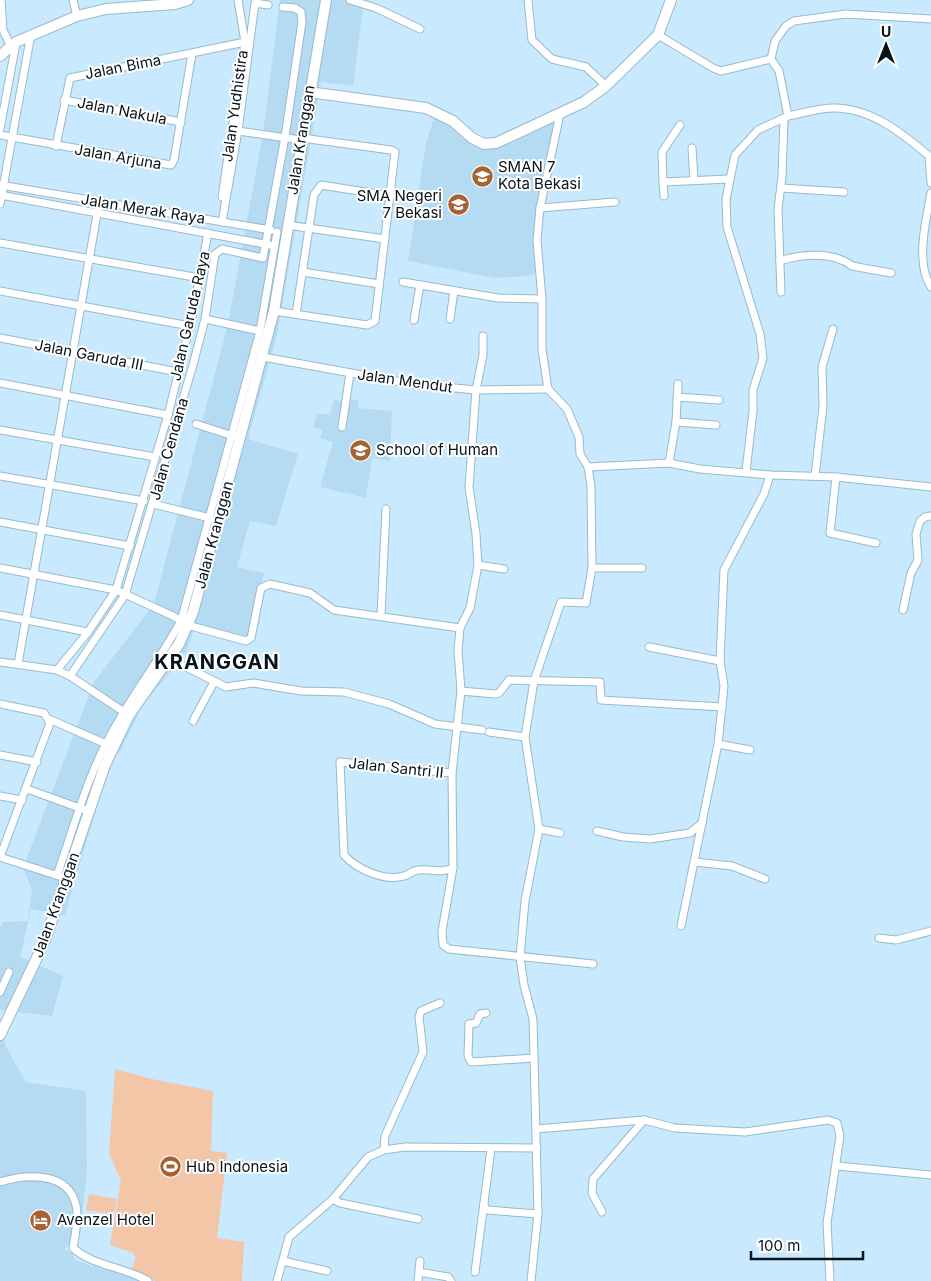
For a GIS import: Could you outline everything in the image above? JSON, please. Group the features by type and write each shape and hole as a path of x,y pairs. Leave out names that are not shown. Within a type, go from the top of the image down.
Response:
{"main road":[{"path":"0,56 13,44 31,34 77,16 106,9 175,4 188,0"},
{"name":"Jalan Kranggan","path":"0,1035 44,943 62,877 85,810 126,713 170,660 184,623 193,612 235,437 264,357 274,311 280,246 302,139 326,0"},
{"path":"309,92 426,108 453,121 472,138 484,144 496,143 584,102 606,86 658,35 672,0"}],"street":[{"path":"0,129 13,44 3,30 1,0"},
{"path":"73,0 77,16"},
{"name":"Jalan Yudhistira","path":"220,212 245,42 238,0"},
{"path":"350,0 376,8 420,29"},
{"path":"528,0 532,40 552,59 586,67 606,86"},
{"path":"222,222 238,131 256,3 268,5"},
{"path":"266,244 285,137 302,22 301,12 298,9 283,7"},
{"path":"770,58 775,41 786,26 794,21 846,14 931,18"},
{"path":"0,204 31,34"},
{"path":"658,35 721,71 770,58"},
{"name":"Jalan Bima","path":"56,146 68,80 74,76 245,42"},
{"name":"Jalan Arjuna","path":"0,135 168,166 174,160 192,54"},
{"path":"770,58 779,71 786,117 778,208 781,292"},
{"name":"Jalan Nakula","path":"64,100 181,122"},
{"path":"746,471 753,411 753,390 763,358 760,334 727,227 726,199 735,155 758,130 786,117 835,108 865,113 908,138 930,156 931,183"},
{"path":"531,1281 538,1214 533,1019 524,985 520,957 525,901 539,829 525,737 534,681 561,602 586,603 592,568 591,486 588,467 580,454 579,437 568,409 548,389 542,349 542,299 537,240 540,208 560,114"},
{"path":"664,196 662,152 680,125"},
{"path":"238,131 394,151 396,156 375,321 370,324 274,311"},
{"path":"692,148 694,180"},
{"path":"663,182 729,179"},
{"name":"Jalan Merak Raya","path":"2,186 268,230 309,228 385,239"},
{"path":"296,314 314,195 321,186 391,196"},
{"path":"781,188 844,192"},
{"path":"931,193 923,240 926,279 931,287"},
{"name":"Jalan Merak Raya","path":"1,195 280,246"},
{"path":"18,664 32,573 99,202"},
{"path":"540,208 615,202"},
{"name":"Jalan Garuda Raya","path":"57,670 88,632 116,590 144,501 168,414 190,326 208,233"},
{"path":"0,243 200,278"},
{"name":"Jalan Cendana","path":"70,676 125,595 205,320 216,252 222,249 263,258 266,244"},
{"path":"26,789 85,810 106,744 184,623 210,518 235,437 280,246"},
{"path":"780,261 812,254 852,266 891,273"},
{"path":"303,272 379,284"},
{"path":"403,282 498,298 542,299"},
{"path":"414,320 420,285"},
{"path":"0,291 81,308 190,326"},
{"path":"450,319 454,291"},
{"path":"205,320 260,331"},
{"path":"815,476 823,406 822,367 833,329"},
{"path":"482,336 483,355 476,390 469,487 476,534 478,565 470,608 460,628 458,650 461,691 452,773 453,868 442,931 443,946 449,949 593,964"},
{"name":"Jalan Garuda III","path":"0,338 178,372"},
{"name":"Jalan Mendut","path":"264,357 412,384 476,390 548,389"},
{"path":"342,427 350,373"},
{"path":"0,383 168,414"},
{"path":"669,463 676,422 678,384"},
{"path":"678,396 719,400"},
{"path":"676,422 716,425"},
{"path":"196,424 235,437"},
{"path":"0,430 156,457"},
{"path":"588,467 669,463 700,469 746,471 770,475 836,477 931,488"},
{"path":"681,926 718,744 724,686 720,661 724,570 764,494 770,475"},
{"path":"0,476 144,501"},
{"path":"836,477 830,533 876,543"},
{"path":"153,504 210,518"},
{"path":"381,615 386,509"},
{"path":"903,610 911,573 918,560 916,534 920,521 925,517 931,516"},
{"path":"0,522 130,546"},
{"path":"478,565 504,569"},
{"path":"0,568 116,590 161,610 184,623 250,640 261,588 270,584 310,593 334,610 381,615 460,628"},
{"path":"592,568 642,568"},
{"path":"0,615 88,632"},
{"path":"649,647 720,661"},
{"path":"170,660 226,687 253,683 301,691 344,692 389,704 434,724 525,737"},
{"path":"0,662 57,670 70,676 126,713"},
{"path":"461,691 495,694 499,693 509,680 600,682 601,700 722,706"},
{"path":"193,721 214,682"},
{"path":"0,704 44,712 49,719 106,744"},
{"path":"49,719 50,723 37,762 2,846 0,857 62,877"},
{"path":"718,744 750,750"},
{"path":"0,755 37,762"},
{"name":"Jalan Santri II","path":"452,773 340,762 344,855 350,861 366,871 393,878 418,870 441,872 453,868"},
{"path":"0,796 22,800"},
{"path":"597,831 623,837 650,839 690,834 702,822"},
{"path":"539,829 560,833"},
{"path":"695,862 732,866 765,879"},
{"path":"878,938 896,940 931,931"},
{"path":"0,992 9,972"},
{"path":"384,1150 385,1136 423,1052 419,1017 421,1011 440,1003"},
{"path":"486,1013 480,1014 476,1024 469,1024 468,1056 471,1062 534,1058"},
{"path":"536,1129 644,1120 676,1128 745,1132 828,1120 838,1124 840,1136 827,1223 830,1281"},
{"path":"602,1212 592,1193 593,1179 644,1120"},
{"path":"277,1281 290,1237 333,1199 368,1157 384,1150 405,1147 537,1148"},
{"path":"475,1272 491,1149"},
{"path":"836,1166 931,1175"},
{"path":"0,1182 35,1176 49,1178 58,1182 71,1195 76,1206 76,1235 73,1248 84,1258 100,1265 128,1271 148,1281"},
{"path":"333,1199 340,1203 418,1219"},
{"path":"484,1205 487,1210 538,1214"},
{"path":"418,1281 420,1260"},
{"path":"283,1261 327,1271"},
{"path":"418,1272 443,1275 451,1281"}],"shaded area":[{"path":"280,0 364,0 353,86 321,82 277,335 248,439 298,454 276,526 250,521 237,567 264,573 246,641 195,627 185,654 142,706 120,752 111,758 65,915 31,909 20,957 63,976 52,1016 0,1010 0,928 3,922 28,921 32,890 23,868 94,682 154,604 228,324 263,134"},
{"name":"SMAN 7 Kota Bekasi","path":"435,115 460,132 495,146 554,119 555,124 535,216 533,251 537,272 527,276 495,278 408,261 426,143"},
{"name":"School of Human","path":"343,398 359,401 358,408 392,411 390,461 372,458 366,498 320,487 333,442 320,438 323,430 313,427 317,413 330,415 334,400 342,401"},
{"path":"0,1025 6,1047 26,1082 86,1091 87,1170 80,1236 64,1249 73,1254 75,1260 101,1269 112,1270 140,1281 0,1281"},
{"name":"Hub Indonesia","path":"115,1069 152,1079 213,1091 211,1151 227,1153 217,1238 244,1242 242,1281 155,1281 131,1270 136,1258 133,1253 110,1245 121,1181 109,1153"},
{"path":"89,1194 117,1199 114,1214 86,1210"}],"place":[{"name":"SMAN 7 Kota Bekasi","path":"482,176"},
{"name":"SMA Negeri 7 Bekasi","path":"458,205"},
{"name":"School of Human","path":"360,450"},
{"name":"Hub Indonesia","path":"170,1167"},
{"name":"Avenzel Hotel","path":"41,1220"}],"district":[{"name":"KRANGGAN","path":"217,662"}]}
